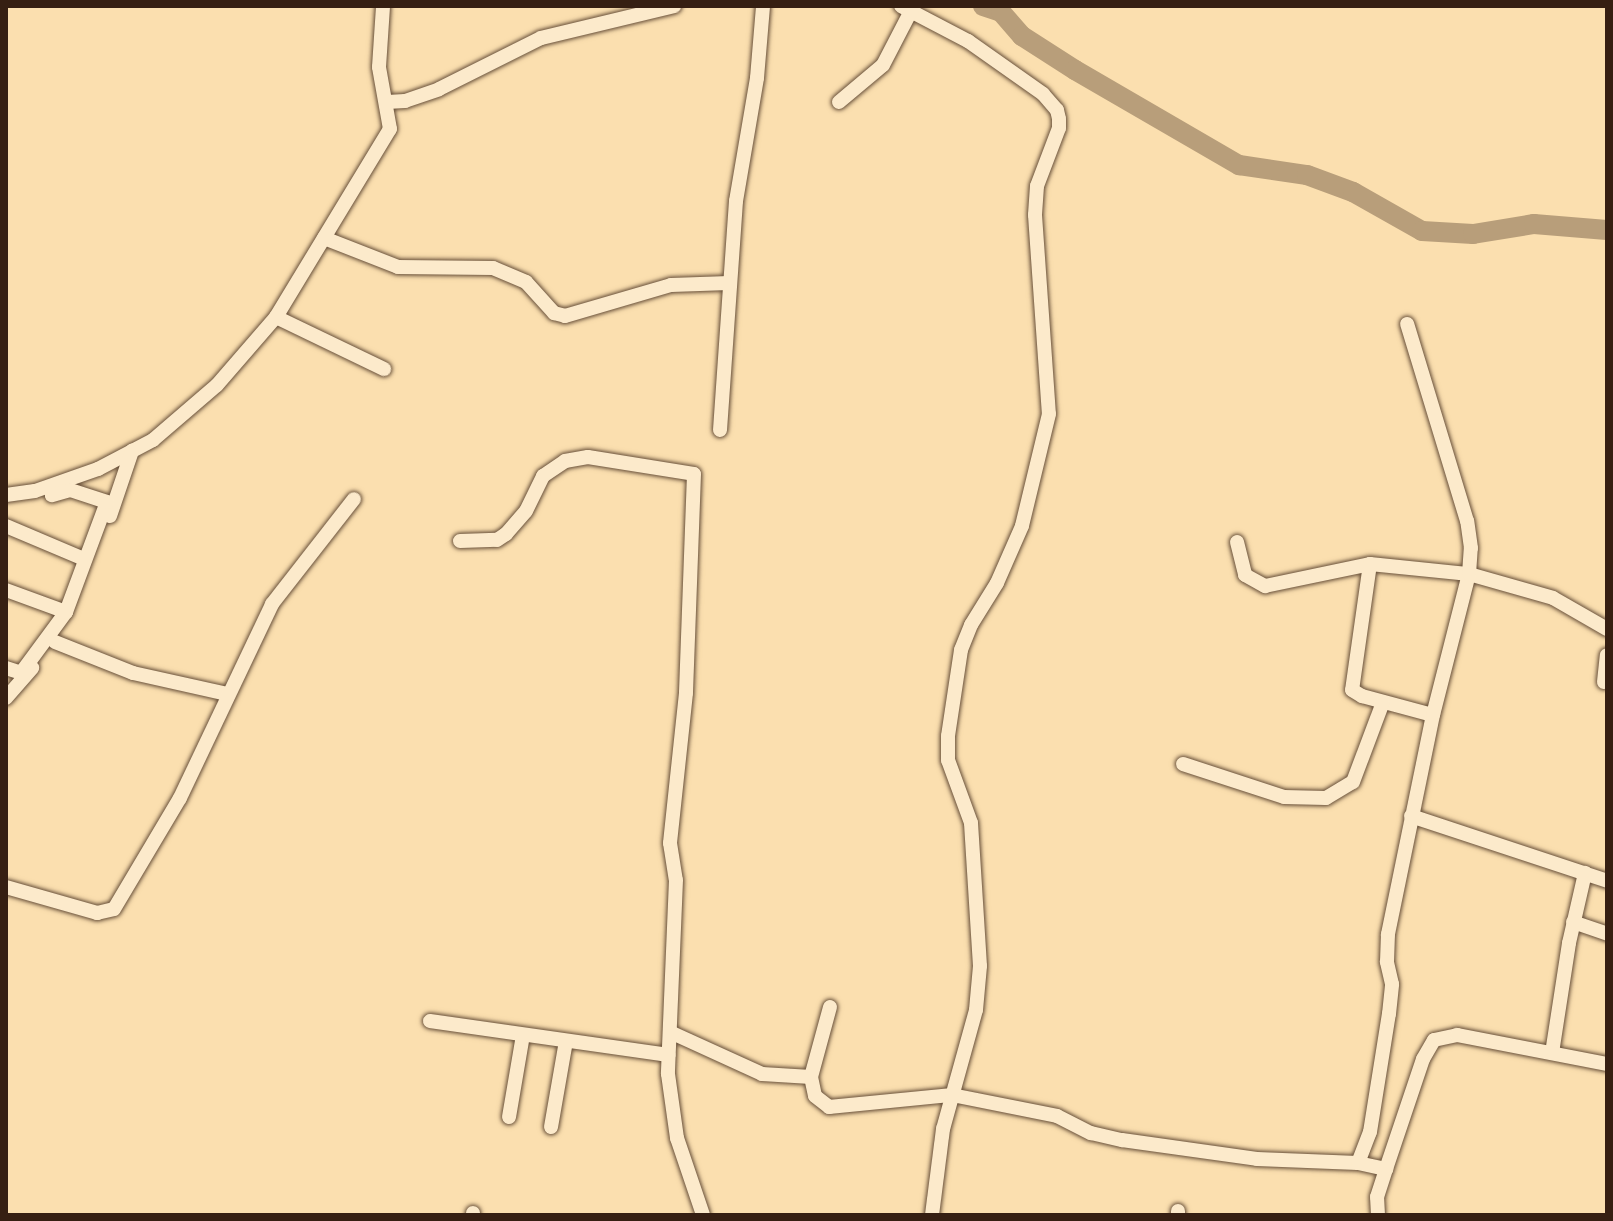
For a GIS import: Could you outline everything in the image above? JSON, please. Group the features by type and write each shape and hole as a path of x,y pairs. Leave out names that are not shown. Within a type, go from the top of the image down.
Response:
{"street":[{"path":"6,495 62,482 153,440 217,385 276,317 386,140 391,122 379,67 383,6"},
{"path":"387,102 405,101 430,93 541,38 674,6"},
{"path":"720,430 736,201 757,78 763,6"},
{"path":"839,102 883,65 906,8 928,11 1043,94 1057,110 1059,119 1059,128 1037,186 1035,215 1049,414 1022,526 997,583 971,625 961,650 948,736 948,760 971,823 980,966 976,1010 940,1144 932,1215"},
{"path":"324,238 398,267 493,268 526,282 554,313 565,316 684,282 729,283"},
{"path":"276,317 384,369"},
{"path":"1358,1163 1370,1132 1381,1074 1392,984 1386,947 1433,715 1469,574 1470,533 1407,324"},
{"path":"6,698 55,642 74,611 132,451"},
{"path":"460,541 497,540 506,534 526,511 543,476 565,461 588,457 694,474 686,693 670,843 676,880 669,1055 671,1109 677,1138 703,1215"},
{"path":"6,503 39,500 70,490 107,502 66,612 21,673 6,668"},
{"path":"6,887 97,913 114,909 180,798 272,604 354,499"},
{"path":"6,526 84,559"},
{"path":"1237,542 1245,575 1265,586 1370,564 1469,574 1502,580 1569,604 1607,629"},
{"path":"1370,564 1351,686 1356,694 1433,715"},
{"path":"6,590 66,612"},
{"path":"55,642 133,673 227,694"},
{"path":"1604,682 1607,655"},
{"path":"1183,764 1284,797 1326,798 1353,782 1383,702"},
{"path":"1411,816 1607,881"},
{"path":"1552,1053 1573,922 1585,873"},
{"path":"1573,922 1607,934"},
{"path":"830,1007 811,1077 815,1096 822,1103 838,1109 952,1095 1057,1116 1091,1133 1122,1140 1257,1159 1358,1163 1386,1169"},
{"path":"430,1021 669,1055"},
{"path":"670,1032 762,1074 811,1077"},
{"path":"509,1117 523,1035"},
{"path":"1378,1215 1377,1197 1423,1059 1434,1040 1457,1035 1607,1064"},
{"path":"551,1127 566,1041"}],"waterway":[{"path":"983,6 1001,12 1022,36 1075,70 1239,165 1307,175 1353,192 1422,231 1473,234 1534,224 1607,230"}]}
